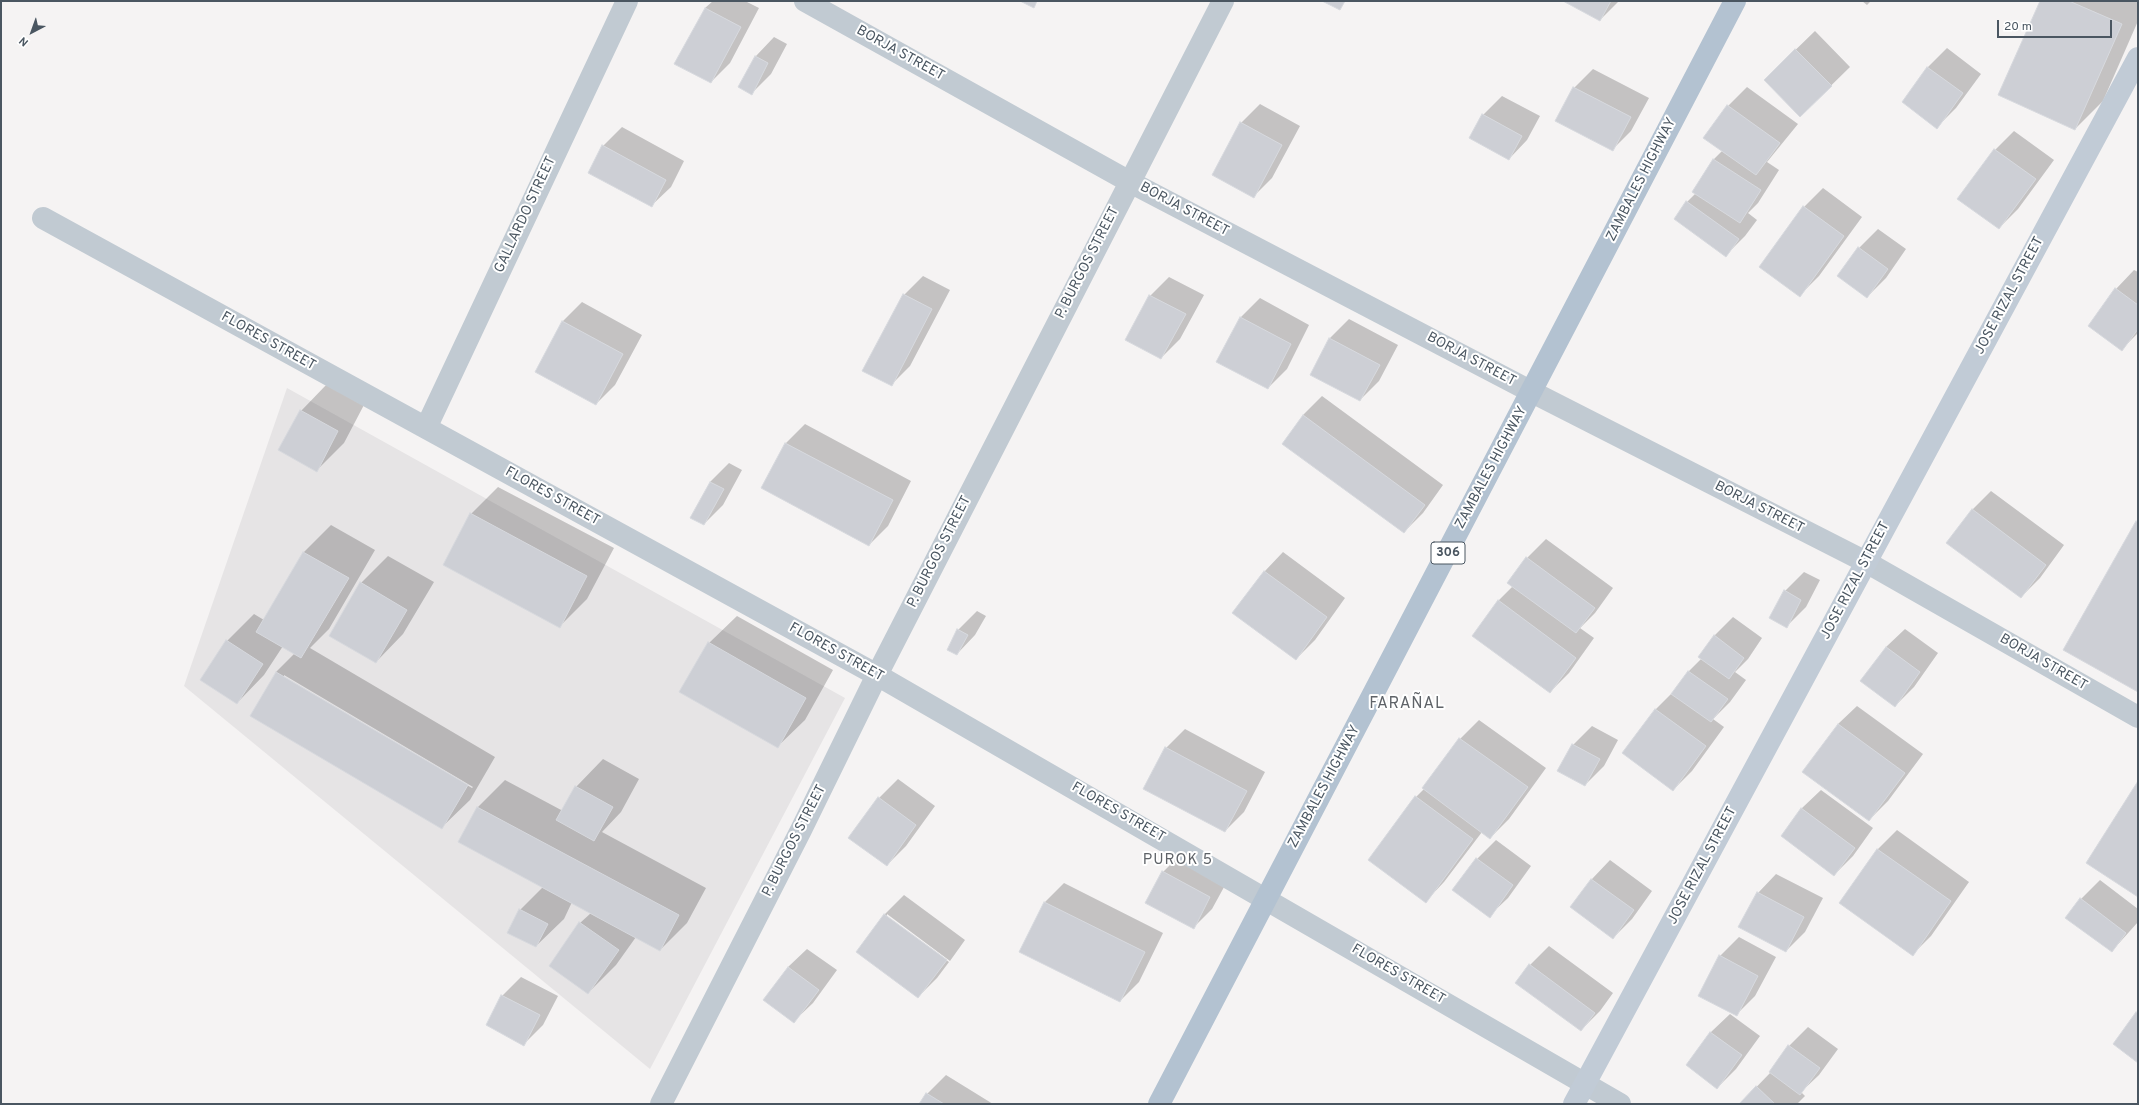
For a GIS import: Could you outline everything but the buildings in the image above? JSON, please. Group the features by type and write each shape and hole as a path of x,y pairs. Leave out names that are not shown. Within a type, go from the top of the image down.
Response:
{"main road":[{"name":"ZAMBALES HIGHWAY","path":"1159,1104 1735,1"}],"street":[{"name":"GALLARDO STREET","path":"426,428 627,1"},
{"name":"BORJA STREET","path":"805,1 1130,182 1532,392 1866,562 2138,717"},
{"name":"P. BURGOS STREET","path":"660,1104 801,830 877,675 1223,1"},
{"name":"JOSE RIZAL STREET","path":"1574,1104 2138,58"},
{"name":"FLORES STREET","path":"43,218 877,675 1620,1104"}],"shaded area":[{"path":"287,388 845,698 650,1069 184,686"}],"district":[{"name":"FARAÑAL","path":"1407,705"},
{"name":"PUROK 5","path":"1178,861"}]}
